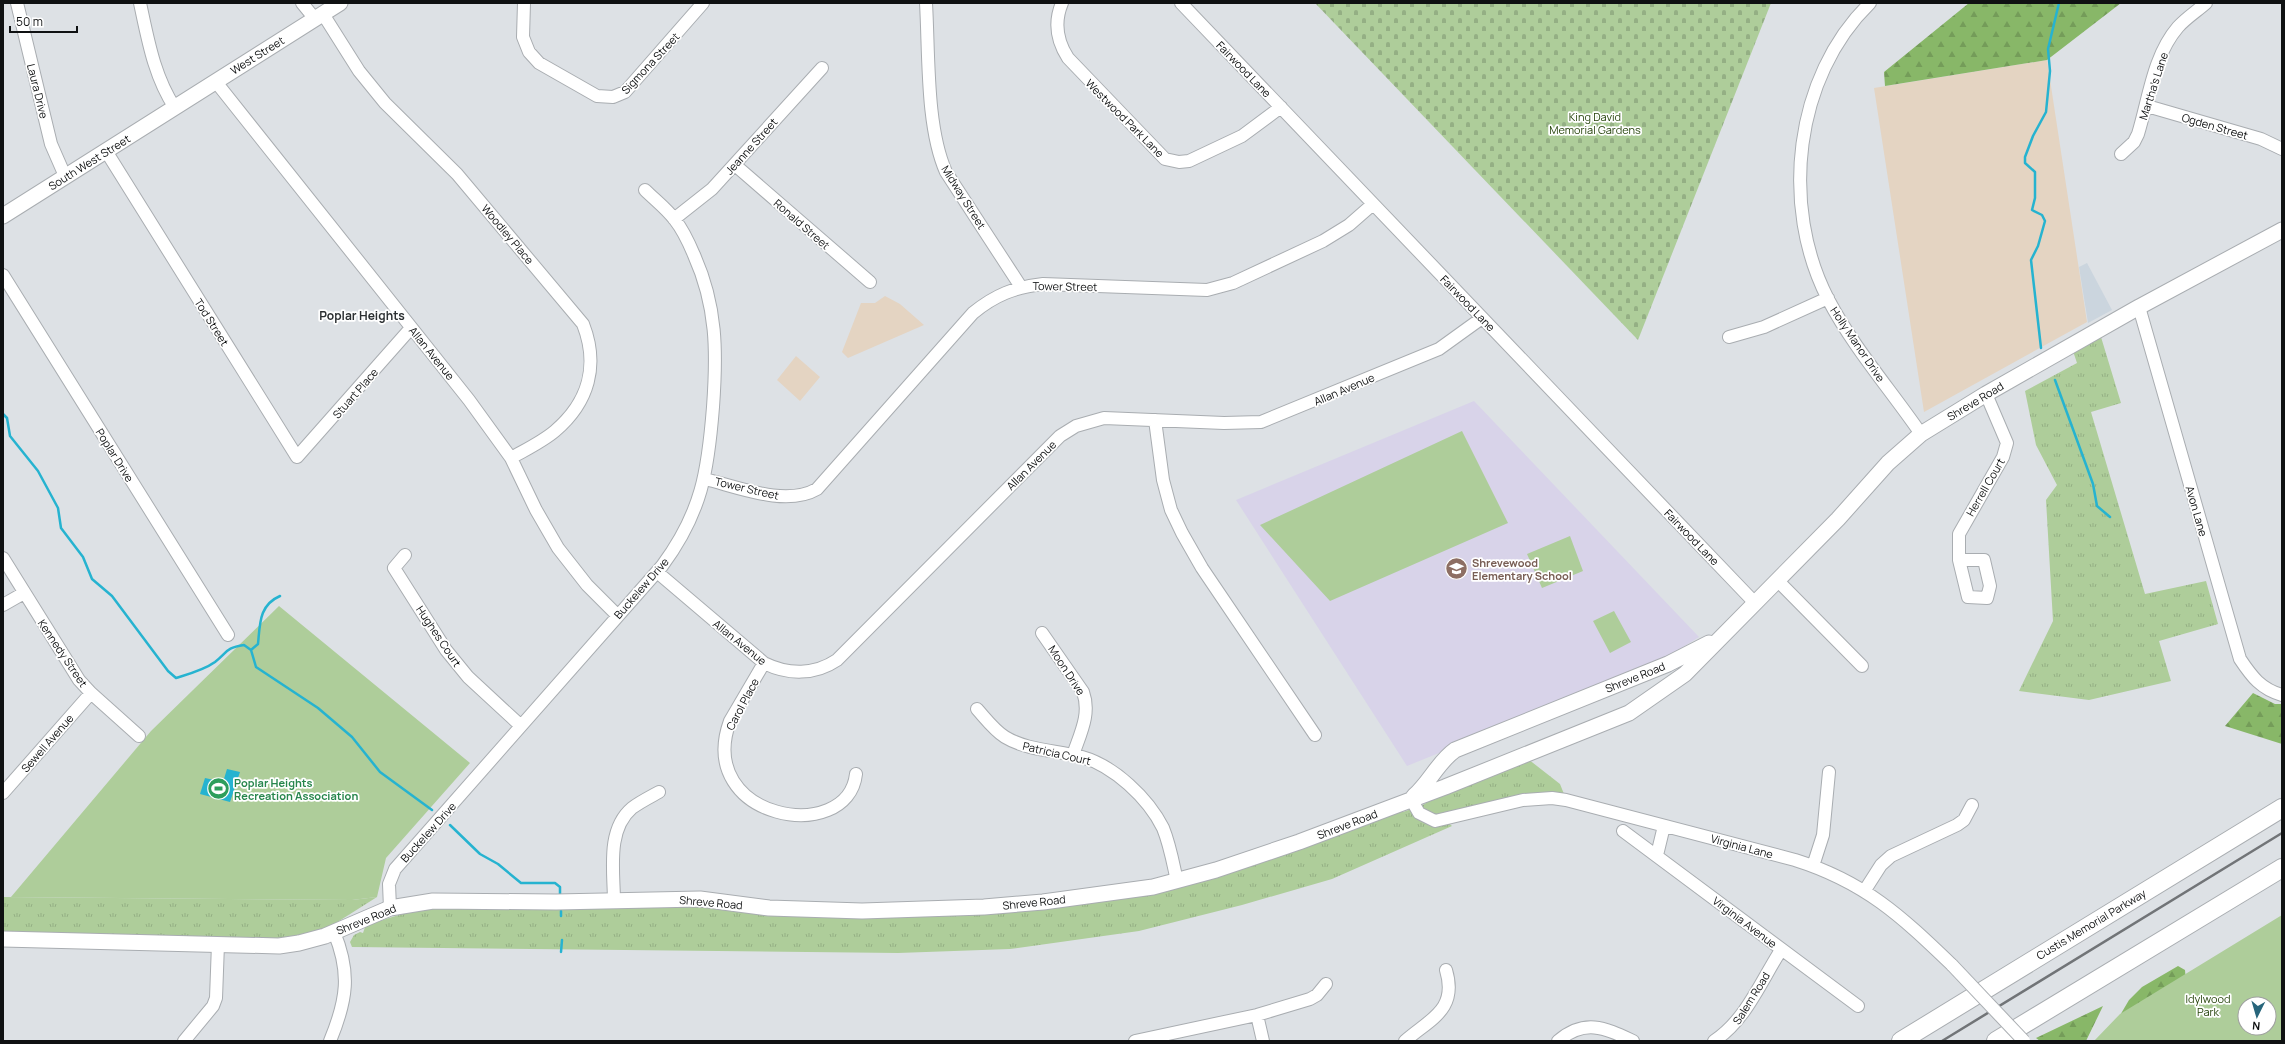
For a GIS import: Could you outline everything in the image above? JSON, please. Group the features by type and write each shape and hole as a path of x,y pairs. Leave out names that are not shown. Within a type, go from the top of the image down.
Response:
{"highway":[{"name":"Custis Memorial Parkway","path":"1901,1041 2282,808"},
{"path":"2132,959 2282,859"},
{"path":"1996,1041 2282,868"},
{"path":"2132,959 2282,879"}],"main road":[{"name":"West Street","path":"175,108 340,3"},
{"name":"South West Street","path":"3,216 175,108"},
{"name":"Shreve Road","path":"3,939 288,945 309,941 334,932 390,908 418,902 449,900 614,902 700,898 769,908 810,911 976,907 1102,894 1177,881 1299,842 1445,787 1629,713 1677,680 1838,519 1888,463 1921,434 1986,394 2138,307 2282,230"},
{"name":"Shreve Road","path":"1411,800 1447,756 1455,750 1668,664 1719,638"},
{"path":"1438,768 1436,774 1438,780 1445,787"}],"street":[{"name":"Laura Drive","path":"16,3 51,144 66,176"},
{"path":"140,3 155,68 166,93 175,108"},
{"name":"Woodley Place","path":"302,3 319,16 359,71 385,103 457,174 583,324 590,341 592,363 582,398 566,421 555,431 511,458"},
{"name":"Sigmona Street","path":"524,3 522,37 534,58 592,94 604,98 613,97 625,92 703,3"},
{"name":"Midway Street","path":"926,3 934,127 939,157 946,172 1020,287"},
{"name":"Westwood Park Lane","path":"1062,3 1058,16 1057,30 1062,49 1068,58 1165,159 1179,162 1189,160 1242,136 1281,107"},
{"name":"Fairwood Lane","path":"1181,3 1755,603"},
{"name":"Holly Manor Drive","path":"1870,3 1848,29 1823,71 1808,114 1803,138 1800,188 1802,210 1812,258 1828,298 1843,324 1921,434"},
{"name":"Martha's Lane","path":"2121,154 2134,142 2147,106 2161,55 2169,41 2184,22 2206,3"},
{"name":"Jeanne Street","path":"674,219 712,188 822,68"},
{"name":"Allan Avenue","path":"216,82 469,400 511,458 536,510 558,548 587,585 617,615"},
{"name":"Ogden Street","path":"2147,106 2261,139 2282,149"},
{"name":"Tod Street","path":"106,151 127,187 297,456"},
{"name":"Ronald Street","path":"735,164 870,282"},
{"name":"Buckelew Drive","path":"390,908 389,884 395,869 563,680 617,615 657,572 674,549 692,518 705,478 709,457 715,378 716,340 714,318 702,271 691,246 674,219 645,190"},
{"name":"Tower Street","path":"705,478 777,496 801,496 817,488 973,313 994,297 1020,287 1043,284 1207,290 1233,283 1324,242 1349,226 1373,204"},
{"name":"Poplar Drive","path":"3,275 228,635"},
{"path":"1729,337 1770,325 1828,298"},
{"name":"Avon Lane","path":"2138,307 2240,659 2252,676 2268,691 2282,694"},
{"name":"Allan Avenue","path":"657,572 764,663 775,669 794,672 820,669 837,660 1065,432 1076,426 1097,419 1248,423 1269,419 1439,349 1482,318"},
{"name":"Stuart Place","path":"297,456 411,328"},
{"name":"Herrell Court","path":"1959,560 1958,534 2003,457 2007,443 1986,394"},
{"path":"1155,420 1163,480 1172,510 1182,533 1202,568 1314,736"},
{"name":"Hughes Court","path":"405,555 394,568 446,650 468,677 521,726"},
{"name":"Kennedy Street","path":"3,558 79,680 91,693 140,736"},
{"path":"1777,580 1862,666"},
{"path":"3,605 24,593"},
{"name":"Moon Drive","path":"1042,634 1083,692 1086,700 1085,719 1073,755"},
{"name":"Carol Place","path":"764,663 730,721 726,731 725,756 728,769 740,790 750,800 773,811 807,815 827,810 842,802 853,788 856,774"},
{"name":"Sewell Avenue","path":"3,793 91,693"},
{"name":"Patricia Court","path":"977,709 996,730 1015,742 1098,762 1120,777 1151,810 1165,834 1177,881"},
{"path":"1813,866 1823,834 1829,772"},
{"path":"614,902 614,847 619,824 632,808 659,792"},
{"name":"Virginia Lane","path":"1411,800 1419,813 1435,821 1523,800 1552,798 1813,866 1866,890 1905,919 1952,965 2024,1041"},
{"path":"1866,890 1881,865 1891,856 1957,825 1964,820 1972,806"},
{"path":"1657,855 1664,826"},
{"name":"Virginia Avenue","path":"1623,831 1858,1006"},
{"path":"332,1040 346,980 344,958 334,932"},
{"path":"184,1041 213,1006 216,998 218,944"},
{"name":"Salem Road","path":"1714,1041 1734,1026 1781,950"},
{"path":"1405,1041 1435,1018 1444,1006 1450,989 1446,970"},
{"path":"1134,1041 1256,1014 1310,999 1317,995 1326,984"},
{"path":"1256,1014 1263,1041"},
{"path":"1558,1041 1573,1031 1590,1027 1609,1029 1633,1041"}],"shaded area":[{"path":"2047,60 2087,322 1924,412 1874,88"},
{"path":"2087,263 2112,310 2088,323 2079,267"},
{"path":"885,296 900,304 924,325 848,358 842,352 861,303 875,303"},
{"path":"796,356 820,377 800,401 777,380"},
{"name":"Shrevewood Elementary School","path":"1474,401 1699,637 1653,666 1407,766 1236,500"}],"green space":[{"name":"King David Memorial Gardens","path":"1315,3 1771,3 1638,340"},
{"path":"1969,3 2121,3 2047,60 1885,86 1884,72"},
{"path":"2101,337 2121,403 2091,412 2145,594 2206,581 2218,624 2159,641 2171,681 2089,700 2019,691 2053,621 2046,500 2057,485 2036,445 2025,391 2077,363 2073,351"},
{"path":"1462,431 1508,523 1330,601 1260,525"},
{"path":"1570,536 1583,571 1542,588 1527,554"},
{"name":"Poplar Heights Recreation Association","path":"279,606 470,763 386,858 377,897 352,900 11,897 151,731"},
{"path":"1614,611 1631,642 1610,653 1593,621"},
{"path":"2253,693 2275,704 2282,704 2282,744 2225,726"},
{"path":"1528,759 1560,784 1564,794 1441,816 1452,826 1332,879 1242,905 1139,931 1010,949 898,953 352,947 350,942 354,935 360,932 363,933 365,927 374,923 402,914 442,907 662,903 883,916 1211,878 1255,865 1395,811 1403,812 1425,804 1428,799"},
{"path":"3,897 352,900 377,897 328,928 312,934 277,938 3,937"},
{"name":"Idylwood Park","path":"2282,915 2282,1041 2094,1041 2120,1014"},
{"path":"2178,966 2185,970 2191,1041 2105,1041 2129,1000 2142,987"},
{"path":"2103,1006 2086,1041 2040,1041 2036,1038"}],"water":[{"name":"Poplar Heights Recreation Association","path":"227,769 240,772 230,802 200,794 205,778 223,782"}],"waterway":[{"path":"2041,348 2031,260 2038,246 2045,221 2042,215 2032,210 2035,198 2035,172 2025,163 2025,157 2033,136 2046,112 2050,71 2048,49 2059,3"},
{"path":"2055,380 2093,484 2097,506 2110,517"},
{"path":"3,414 7,418 10,436 38,471 58,508 61,528 83,557 92,579 112,596 168,671 176,678 201,670 211,665 230,649 244,645 251,650 256,667 318,708 352,737 380,772 432,810"},
{"path":"251,650 258,644 260,622 264,610 268,604 280,596"},
{"path":"450,825 480,854 498,864 521,883 555,883 560,887 560,895"},
{"path":"561,911 561,916"},
{"path":"561,952 562,940"}],"railway":[{"path":"1942,1041 2282,833"}],"place":[{"name":"Shrevewood Elementary School","path":"1457,568"},
{"name":"Poplar Heights Recreation Association","path":"218,788"}],"district":[{"name":"Poplar Heights","path":"362,315"}]}
